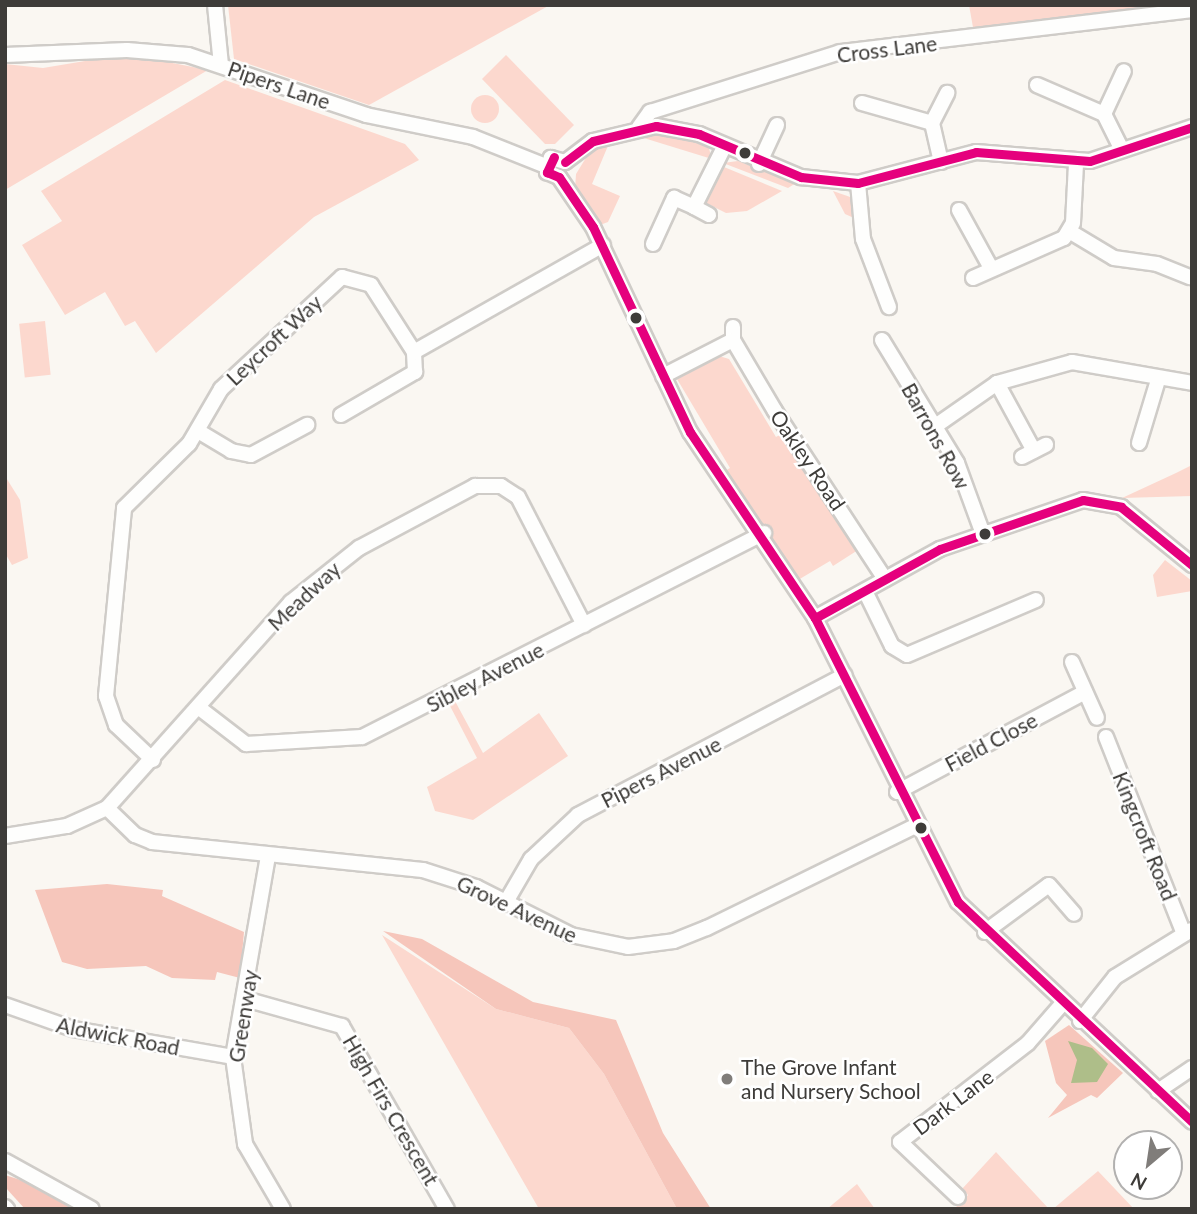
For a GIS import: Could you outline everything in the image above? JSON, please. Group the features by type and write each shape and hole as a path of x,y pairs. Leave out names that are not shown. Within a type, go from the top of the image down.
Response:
{"street":[{"path":"215,5 221,65"},
{"name":"Cross Lane","path":"565,162 593,141 639,127 650,112 840,52 1192,10"},
{"name":"Pipers Lane","path":"5,55 127,50 221,65 366,115 473,137 546,166"},
{"path":"1104,114 1124,71"},
{"path":"1037,85 1104,114 1122,150"},
{"path":"941,162 932,123 947,93"},
{"path":"862,103 932,123"},
{"path":"759,164 777,125"},
{"path":"639,127 687,131 759,164 819,182 858,183 941,162 1007,150 1076,163 1192,127"},
{"path":"694,207 724,147"},
{"path":"559,177 565,162 554,158 546,166 550,175 559,177 603,245 690,432 764,533 815,618 845,675 897,792 958,902 985,932 1192,1122"},
{"path":"1069,231 1076,163"},
{"path":"858,183 863,239 889,307"},
{"path":"653,244 674,198 709,215"},
{"path":"959,210 991,268"},
{"path":"973,278 1069,231"},
{"path":"1069,231 1114,258 1189,277"},
{"path":"341,415 415,372 415,352 603,245"},
{"name":"Leycroft Way","path":"153,760 116,725 106,696 120,517 198,431 220,389 342,278 372,285 415,352"},
{"name":"Oakley Road","path":"663,376 733,334 885,579"},
{"name":"Barrons Row","path":"882,340 957,463 983,534"},
{"path":"934,427 997,383 1085,362 1158,380 1192,383"},
{"path":"1139,443 1158,380"},
{"path":"997,383 1034,451"},
{"path":"198,431 231,451 251,455 307,425"},
{"name":"Meadway","path":"5,836 66,826 107,808 153,760 291,601 328,570 483,484 501,486 523,503 584,625"},
{"path":"815,618 885,579 983,534 1072,503 1102,500 1130,513 1192,565"},
{"name":"Sibley Avenue","path":"198,707 246,744 347,741 379,732 764,533"},
{"path":"865,591 892,646 907,655 1035,600"},
{"path":"1072,662 1097,718"},
{"name":"Pipers Avenue","path":"506,902 545,842 578,815 845,675"},
{"name":"Field Close","path":"897,792 1085,692"},
{"name":"Kingcroft Road","path":"1106,737 1188,932"},
{"name":"Grove Avenue","path":"107,808 143,839 268,856 423,870 506,902 591,942 628,947 674,941 915,826"},
{"name":"Greenway","path":"268,856 233,1057 244,1144 282,1209"},
{"path":"985,932 1049,885 1074,914"},
{"path":"1080,1021 1115,977 1188,932"},
{"name":"High Firs Crescent","path":"245,999 342,1026 447,1209"},
{"name":"Dark Lane","path":"958,1197 900,1142 1011,1057 1062,1004"},
{"name":"Aldwick Road","path":"5,1006 73,1029 233,1057"},
{"path":"1157,1091 1192,1068"},
{"path":"5,1161 93,1209"}],"shaded area":[{"path":"228,5 550,5 369,105 234,59"},
{"path":"969,5 1171,5 974,33"},
{"path":"127,54 208,70 5,190 5,64 43,68"},
{"path":"506,55 574,125 555,144 545,144 482,79"},
{"path":"225,80 405,144 419,160 314,217 156,353 135,321 125,326 105,292 65,315 22,245 62,221 41,191"},
{"path":"485,95 495,99 499,109 495,119 485,123 475,119 471,109 475,99"},
{"path":"645,131 687,135 708,145 712,159 634,135"},
{"path":"610,141 592,184 620,196 608,222 600,225 575,189 576,174 592,148"},
{"path":"738,161 796,183 788,188 723,163"},
{"path":"719,167 782,191 747,211 726,213 704,202"},
{"path":"833,191 853,198 854,218 845,214"},
{"path":"45,321 51,375 25,377 19,324"},
{"path":"719,356 729,359 776,437 783,433 858,550 833,566 830,561 798,580 725,471 730,468 677,379"},
{"path":"1192,465 1192,496 1122,498 1176,473"},
{"path":"5,476 20,500 28,558 12,565 5,553"},
{"path":"1165,560 1192,581 1192,591 1157,597 1153,575"},
{"path":"455,701 483,753 539,713 568,756 473,820 435,811 427,787 477,758 449,704"},
{"path":"107,884 163,890 162,896 244,932 240,978 217,972 215,980 172,978 146,966 87,969 62,962 35,890"},
{"path":"383,931 422,939 533,1002 616,1020 663,1133 711,1209 677,1209 604,1074 569,1028 496,1009"},
{"path":"382,935 496,1009 569,1028 604,1074 677,1209 539,1209"},
{"path":"1069,1025 1123,1073 1097,1098 1091,1095 1048,1118 1067,1095 1056,1083 1045,1041"},
{"path":"1068,1041 1092,1048 1108,1064 1097,1082 1071,1083 1077,1060"},
{"path":"996,1152 1049,1209 954,1209 968,1195 962,1189"},
{"path":"1098,1171 1113,1187 1113,1200 1125,1200 1134,1209 1053,1209"},
{"path":"5,1175 30,1183 76,1209 25,1209 5,1187"},
{"path":"857,1184 875,1209 827,1209"}],"transit line":[{"path":"565,162 593,141 656,126 699,134 801,177 858,183 976,152 1090,161 1192,127"},
{"path":"554,157 547,172 559,177 593,227 690,432 815,618 958,902 1192,1122"},
{"path":"815,618 940,549 1083,500 1121,507 1192,565"}],"place":[{"name":"The Grove Infant and Nursery School","path":"727,1079"}]}
